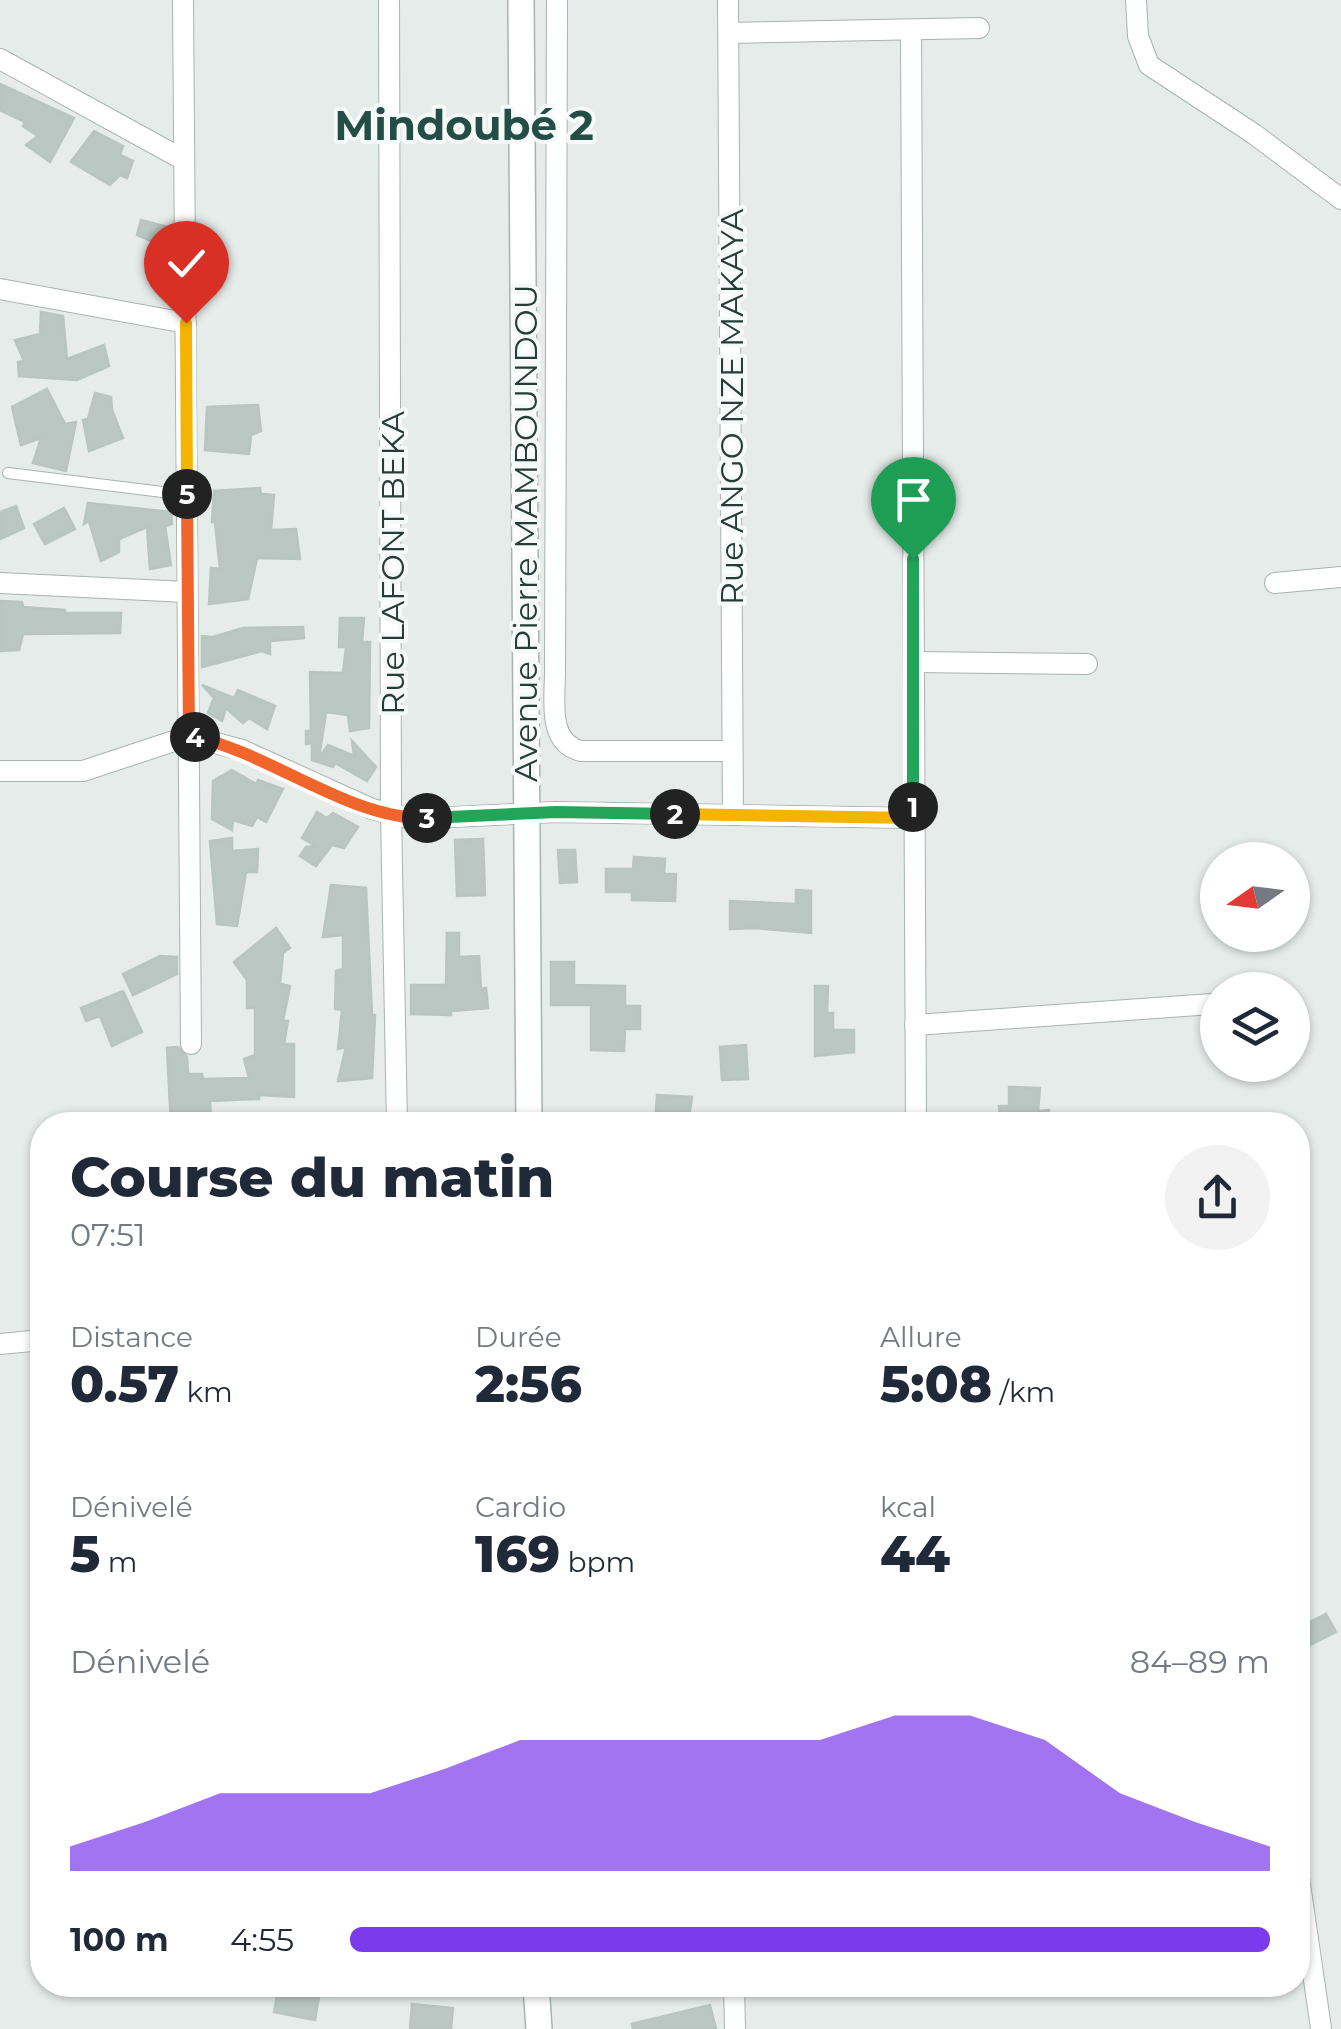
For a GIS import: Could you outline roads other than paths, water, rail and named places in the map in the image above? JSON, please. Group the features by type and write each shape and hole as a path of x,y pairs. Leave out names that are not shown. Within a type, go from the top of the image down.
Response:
{"street":[{"path":"183,0 191,1044"},
{"name":"Rue LAFONT BEKA","path":"389,0 397,1112"},
{"name":"Avenue Pierre MAMBOUNDOU","path":"521,0 529,1112"},
{"path":"556,0 555,718 559,738 568,748 581,750 732,751"},
{"name":"Rue ANGO NZE MAKAYA","path":"728,0 732,815"},
{"path":"1136,0 1138,36 1149,66 1254,134 1341,199"},
{"path":"729,33 979,28"},
{"path":"911,30 916,1112"},
{"path":"0,59 184,160"},
{"path":"0,289 186,323"},
{"path":"1275,584 1341,578"},
{"path":"0,583 187,592"},
{"path":"914,662 1087,664"},
{"path":"0,771 83,771 189,736 242,750 372,809 411,818 526,814 913,818"},
{"path":"915,1024 1200,1005"},
{"path":"0,1344 30,1341"},
{"path":"1310,1966 1318,2029 1341,2024"},
{"path":"537,1997 538,2029"},
{"path":"734,1997 735,2029"}],"lane":[{"path":"8,473 188,495"}],"district":[{"name":"Mindoubé 2","path":"464,125"}]}
